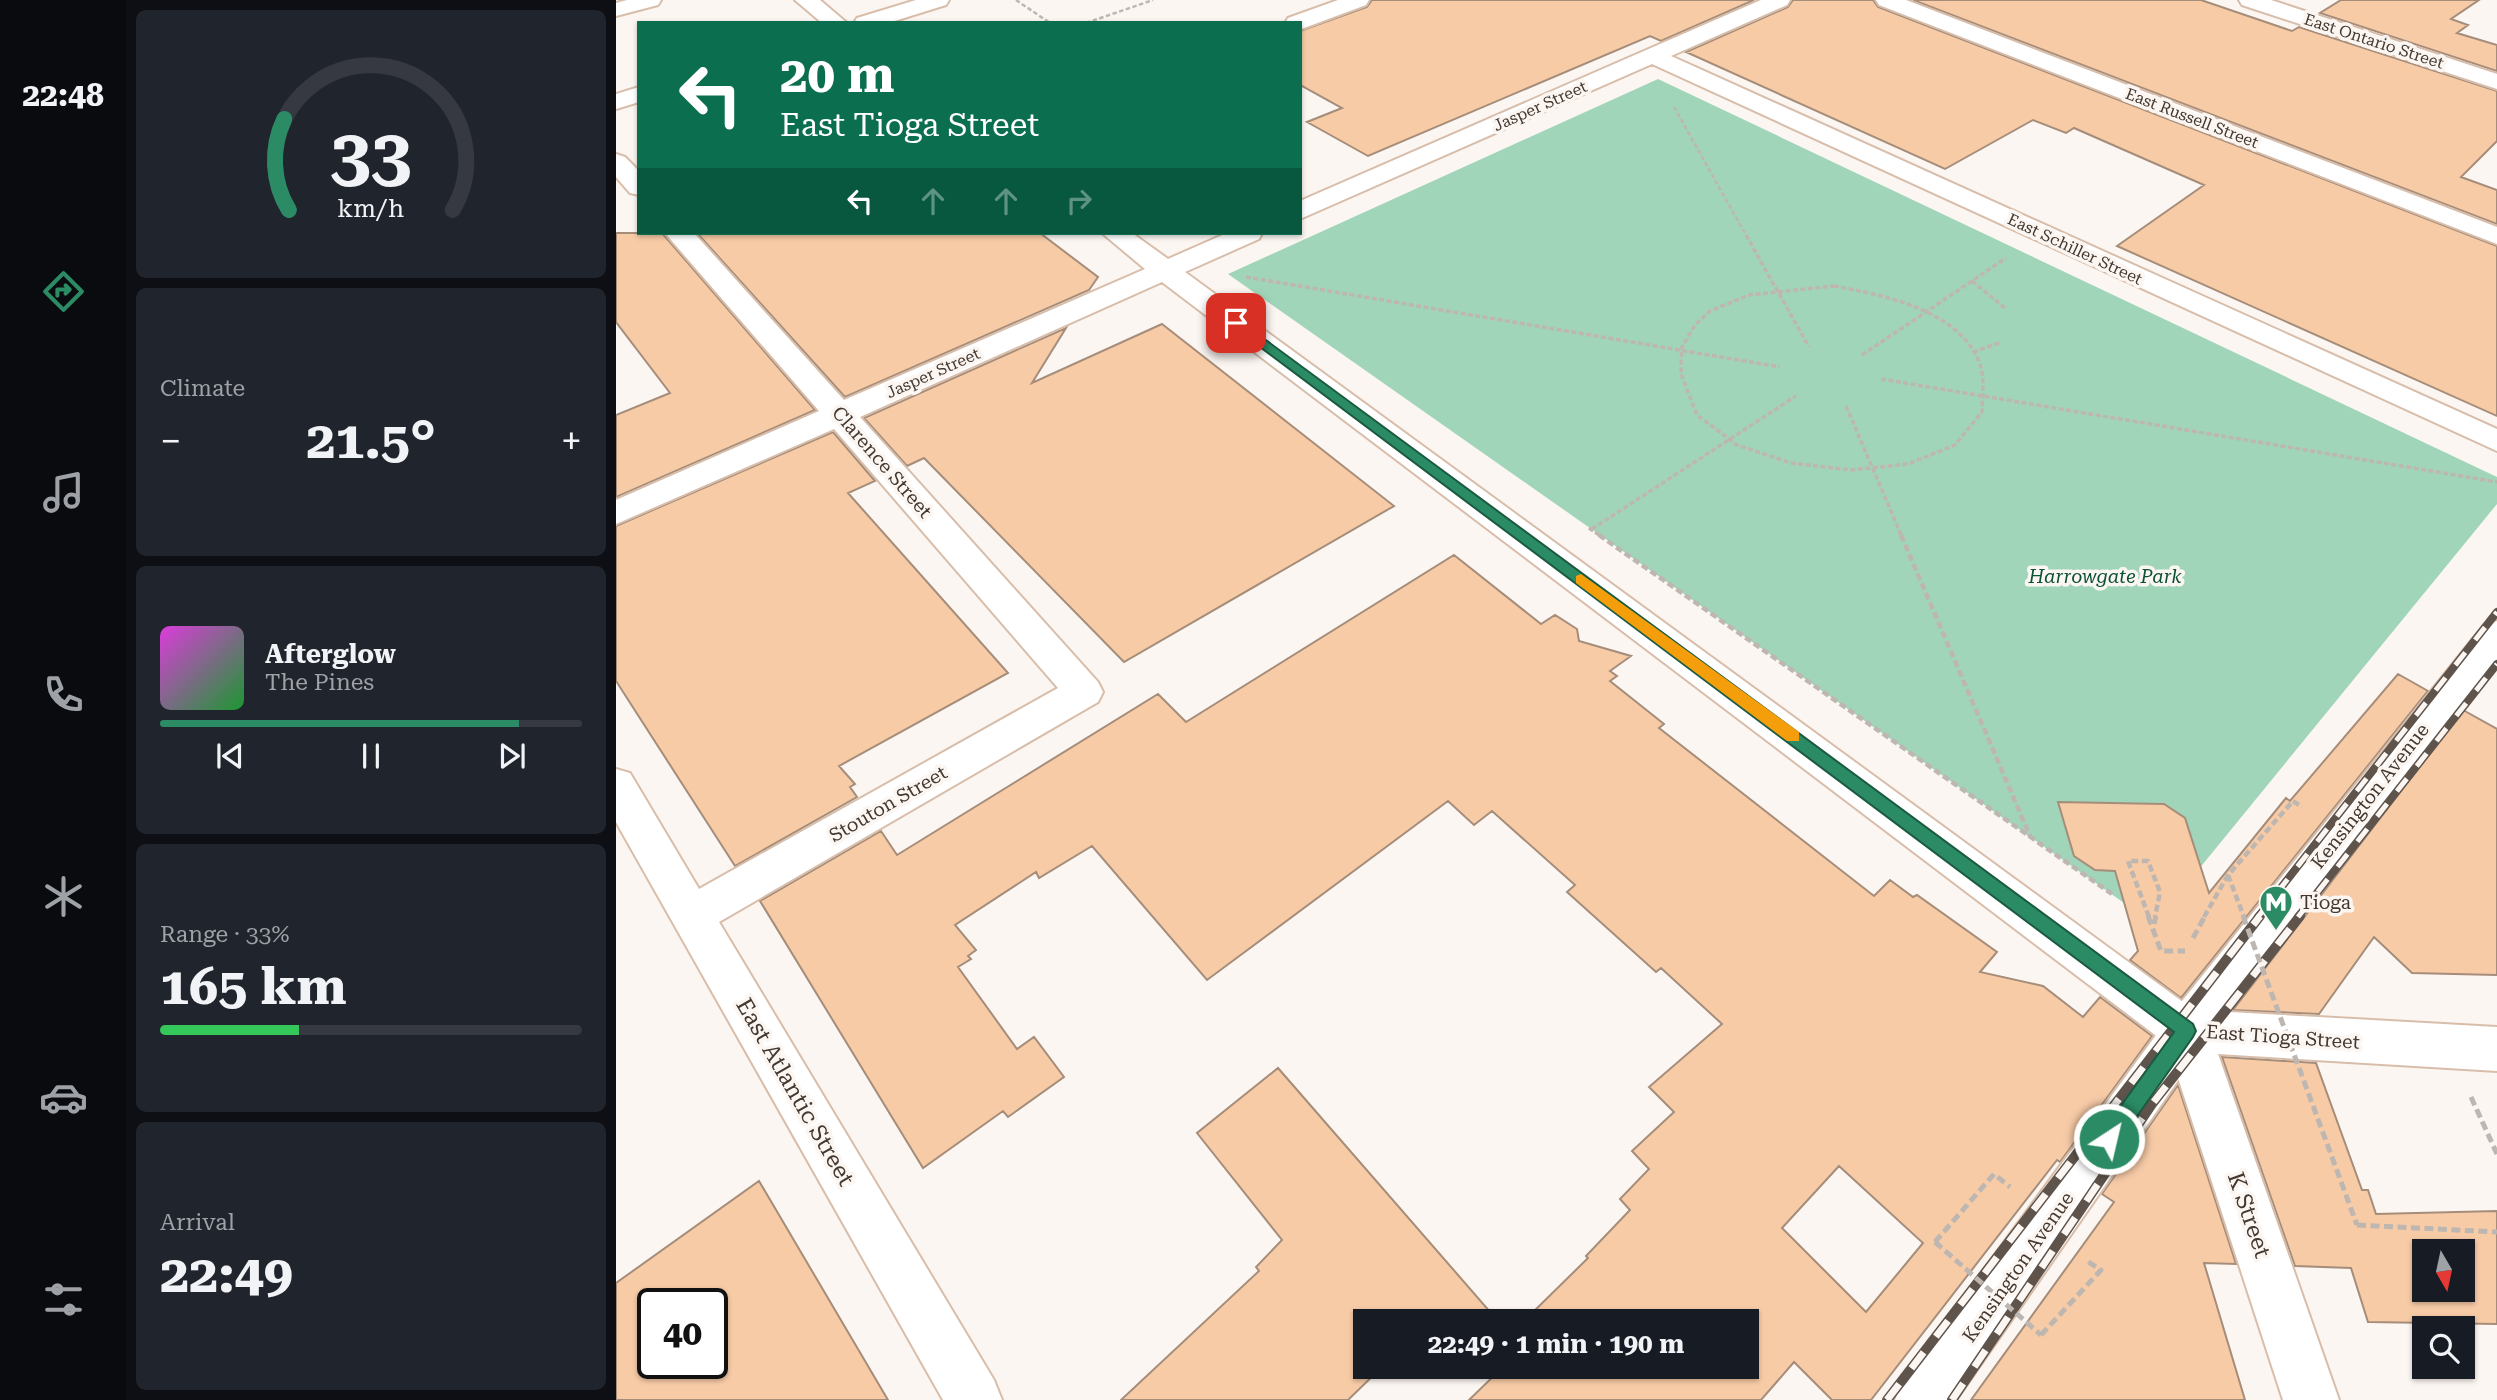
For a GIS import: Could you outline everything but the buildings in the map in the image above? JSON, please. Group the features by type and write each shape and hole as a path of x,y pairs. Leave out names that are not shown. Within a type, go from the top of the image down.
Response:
{"street":[{"path":"616,9 650,0"},
{"path":"806,0 833,21"},
{"path":"871,21 938,0"},
{"path":"1301,21 1358,0"},
{"name":"Jasper Street","path":"1302,210 1779,0"},
{"name":"East Russell Street","path":"1887,0 2497,236"},
{"name":"East Ontario Street","path":"2250,0 2497,82"},
{"name":"East Schiller Street","path":"1652,56 2497,441"},
{"path":"616,102 637,95"},
{"path":"616,162 637,185"},
{"name":"Clarence Street","path":"681,235 1084,692"},
{"name":"East Tioga Street","path":"1118,235 2186,1031 2497,1049"},
{"name":"Jasper Street","path":"616,513 1245,235"},
{"name":"Kensington Avenue","path":"1923,1400 2186,1031 2497,635"},
{"name":"Stouton Street","path":"692,915 1084,692"},
{"name":"East Atlantic Street","path":"616,785 974,1400"},
{"name":"K Street","path":"2186,1031 2311,1400"}],"path":[{"path":"1016,0 1047,21"},
{"path":"1092,21 1153,0"},
{"path":"1671,102 1809,347"},
{"path":"1862,355 2010,256"},
{"path":"1241,277 1780,367"},
{"path":"1972,281 2005,308"},
{"path":"1833,286 1878,294 1924,312 1954,331 1973,352 1987,386 1981,418 1954,446 1911,465 1857,472 1799,466 1746,449 1705,423 1682,391 1681,350 1689,332 1713,310 1747,295 1777,289 1833,286"},
{"path":"1973,352 1998,344"},
{"path":"1881,379 2497,482"},
{"path":"1591,530 1797,396"},
{"path":"1846,406 2031,838"},
{"path":"1580,522 2112,894"},
{"path":"2154,924 2160,892 2148,861 2128,861 2161,951 2185,952 2228,875 2293,801"},
{"path":"2228,875 2357,1226 2497,1232"},
{"path":"2018,1194 1994,1174 1934,1242 2041,1335 2101,1270"}],"green space":[{"name":"Harrowgate Park","path":"1658,79 2497,477 2497,504 2154,924 1228,274"}],"railway":[{"path":"2258,917 2497,612"},
{"path":"2298,917 2497,664"},
{"path":"1887,1400 2260,916"},
{"path":"1952,1400 2152,1104 2300,916"}],"slow traffic":[{"path":"1581,580 1793,737"}],"place":[{"name":"Tioga","path":"2276,932"}],"route":[{"path":"1236,323 2186,1031 2109,1139"}]}
